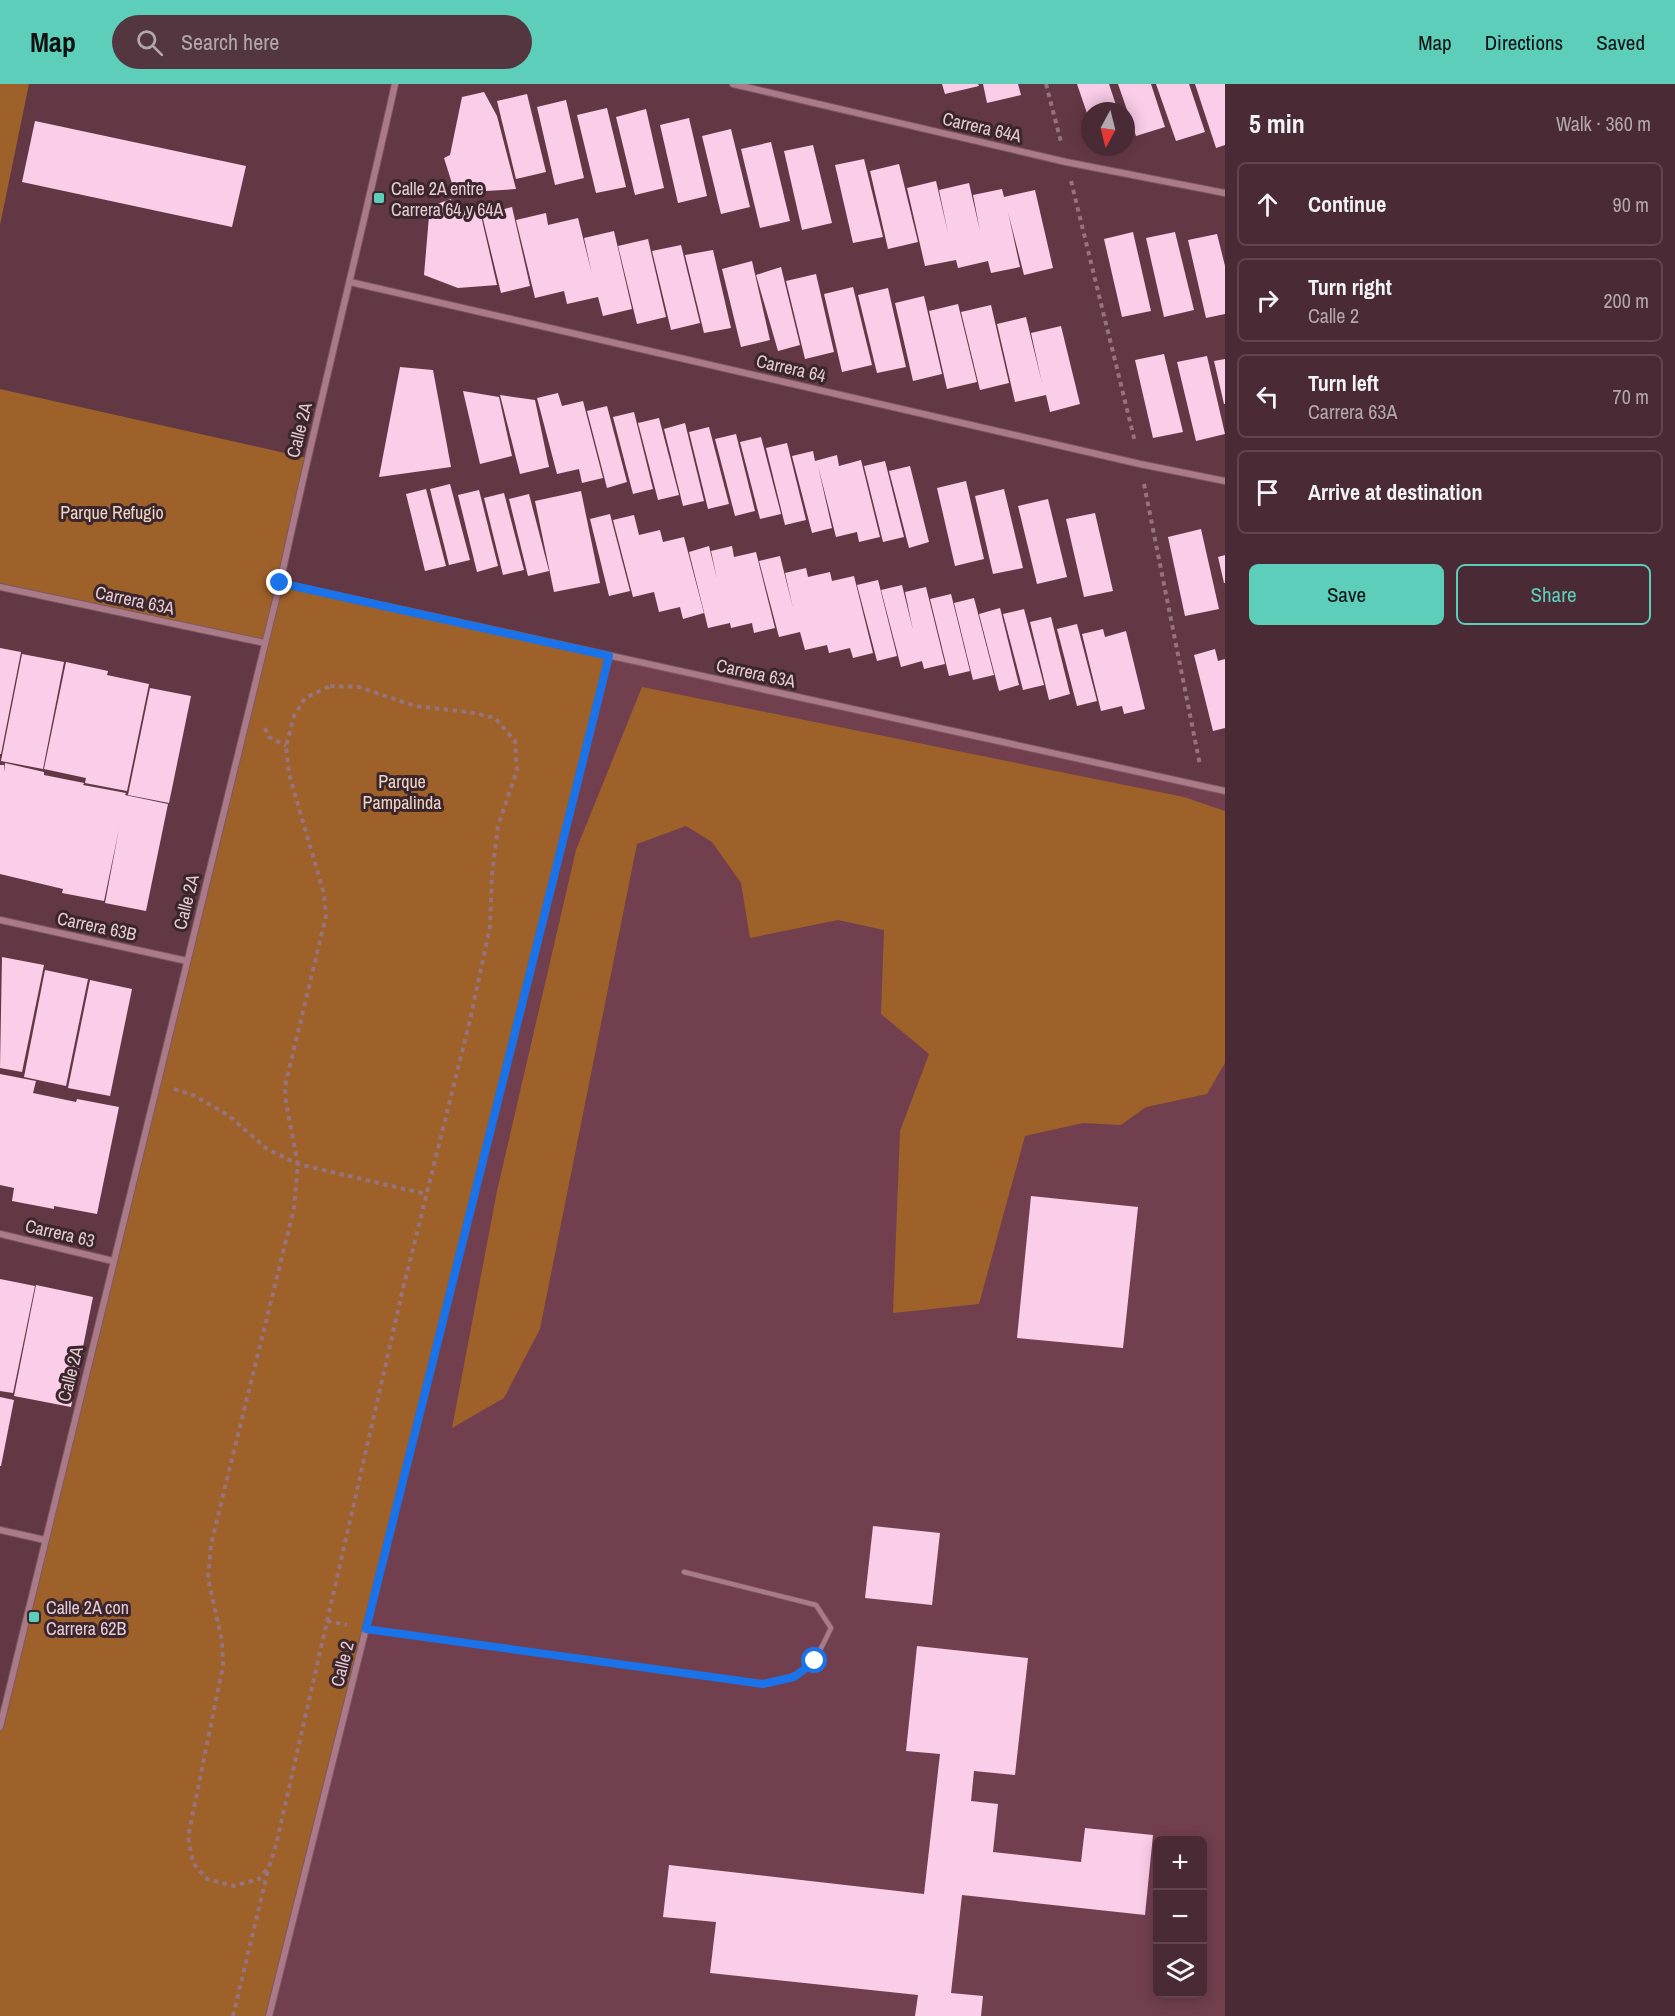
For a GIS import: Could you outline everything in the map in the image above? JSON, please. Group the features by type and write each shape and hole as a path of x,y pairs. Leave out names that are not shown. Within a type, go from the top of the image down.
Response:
{"street":[{"name":"Calle 2A","path":"0,1727 280,583 395,84"},
{"name":"Carrera 64A","path":"734,84 1066,162 1225,193"},
{"name":"Carrera 64","path":"350,282 1140,464 1225,481"},
{"name":"Carrera 63A","path":"280,583 1225,791"},
{"name":"Carrera 63A","path":"0,587 265,643"},
{"name":"Calle 2","path":"269,2016 609,656"},
{"name":"Carrera 63B","path":"0,920 187,961"},
{"name":"Carrera 63","path":"0,1234 113,1261"},
{"path":"0,1530 45,1540"}],"lane":[{"path":"366,1629 763,1684 794,1677 815,1661 831,1628 816,1605 684,1572"}],"path":[{"path":"1046,84 1140,464 1204,787"},
{"path":"233,2016 276,1845 402,1293 470,1020 490,927 492,875 498,825 517,770 515,741 495,718 469,712 415,706 359,687 330,686 305,698 294,716 285,746 289,774 324,894 326,916 285,1086 286,1103 298,1164 294,1208 211,1544 208,1578 222,1641 223,1666 188,1838 193,1863 207,1879 234,1886 259,1880 269,1867"},
{"path":"157,1083 193,1095 228,1115 267,1149 298,1164 426,1194"}],"shaded area":[{"path":"609,656 1225,791 1225,2016 269,2016"}],"green space":[{"path":"0,84 29,84 0,225"},
{"name":"Parque Pampalinda","path":"0,389 307,458 280,583 609,656 269,2016 0,2016 0,1727 265,643 0,587"},
{"path":"642,687 1184,797 1225,811 1225,1063 1207,1094 1146,1107 1121,1125 1083,1123 1025,1136 979,1304 893,1313 900,1131 929,1054 881,1014 884,930 838,920 750,938 741,883 712,842 686,826 637,844 540,1329 504,1398 452,1428 497,1191 576,850"}],"building":[{"path":"942,84 978,84 979,86 945,94"},
{"path":"983,84 1018,84 1021,95 987,103"},
{"path":"1077,84 1109,84 1115,102 1083,102"},
{"path":"1118,84 1151,84 1165,127 1136,136 1135,102 1124,102"},
{"path":"1156,84 1189,84 1205,132 1176,141"},
{"path":"1195,84 1225,84 1225,145 1216,148"},
{"path":"484,92 497,116 516,189 455,193 444,158 450,155 462,97"},
{"path":"527,94 546,172 516,179 497,101"},
{"path":"566,100 584,178 555,185 537,107"},
{"path":"607,108 626,187 596,193 577,115"},
{"path":"646,109 664,188 635,195 616,117"},
{"path":"689,118 707,196 678,203 660,125"},
{"path":"35,121 246,166 232,227 22,182"},
{"path":"731,129 750,207 721,214 702,136"},
{"path":"771,142 790,221 760,228 741,149"},
{"path":"813,145 832,223 802,230 784,151"},
{"path":"864,159 883,237 853,243 835,165"},
{"path":"899,164 918,242 888,249 870,171"},
{"path":"936,181 948,233 939,190 969,183 980,231 973,195 1002,189 1004,197 1035,190 1053,268 1024,275 1008,212 1020,267 991,273 988,261 958,268 956,260 925,266 907,188"},
{"path":"451,199 456,212 479,207 497,285 458,288 424,275 429,216 437,204"},
{"path":"512,207 530,286 501,293 482,215"},
{"path":"546,213 548,225 578,218 592,274 584,238 614,231 632,309 603,316 598,297 567,304 564,291 535,298 516,220"},
{"path":"1133,232 1151,311 1122,317 1104,239"},
{"path":"1175,232 1194,310 1164,317 1146,238"},
{"path":"1217,234 1225,266 1225,314 1206,318 1188,240"},
{"path":"648,239 666,317 637,324 618,246"},
{"path":"681,245 700,323 671,330 652,251"},
{"path":"713,250 731,328 704,333 685,255"},
{"path":"752,261 770,340 741,347 722,269"},
{"path":"781,267 800,345 778,351 756,275"},
{"path":"816,274 834,352 805,359 786,281"},
{"path":"853,287 872,365 842,372 824,294"},
{"path":"888,288 906,367 877,373 858,295"},
{"path":"924,296 942,374 913,381 895,303"},
{"path":"958,304 977,382 947,389 929,311"},
{"path":"991,305 1009,383 980,390 961,312"},
{"path":"1026,317 1042,383 1031,333 1061,326 1080,404 1050,412 1046,395 1015,402 997,324"},
{"path":"1164,354 1183,432 1153,438 1135,360"},
{"path":"1207,356 1225,434 1196,441 1177,362"},
{"path":"1225,359 1225,404 1224,404 1214,361"},
{"path":"400,367 433,370 451,467 379,477"},
{"path":"463,391 499,397 512,456 480,464"},
{"path":"558,393 562,406 583,401 603,478 582,483 579,469 557,474 537,398"},
{"path":"500,395 535,400 549,467 520,474"},
{"path":"607,406 627,482 607,488 587,411"},
{"path":"634,412 653,489 633,494 613,417"},
{"path":"659,418 679,495 658,500 638,423"},
{"path":"685,423 704,501 683,506 664,429"},
{"path":"709,427 729,504 708,509 689,432"},
{"path":"736,434 755,511 735,516 715,439"},
{"path":"761,437 781,514 760,519 740,442"},
{"path":"787,443 806,520 785,525 766,448"},
{"path":"813,451 815,461 837,455 839,466 861,460 880,537 859,542 857,532 836,537 818,466 832,528 812,533 792,456"},
{"path":"885,461 904,537 883,542 864,466"},
{"path":"910,466 929,542 909,548 889,471"},
{"path":"966,481 984,559 955,566 937,488"},
{"path":"450,484 470,560 449,565 430,489"},
{"path":"426,489 446,566 425,571 406,494"},
{"path":"1004,489 1023,568 993,574 975,496"},
{"path":"479,490 498,566 477,572 458,495"},
{"path":"581,491 600,583 554,592 535,501"},
{"path":"504,493 524,570 503,575 484,498"},
{"path":"529,494 549,571 528,576 509,499"},
{"path":"1048,499 1067,577 1037,584 1018,506"},
{"path":"1095,513 1113,591 1084,597 1066,519"},
{"path":"610,514 630,591 609,596 590,519"},
{"path":"634,515 639,535 660,530 663,542 684,537 704,613 683,619 680,607 659,612 654,592 633,597 613,520"},
{"path":"1201,529 1219,609 1185,616 1168,537"},
{"path":"709,546 717,579 711,551 732,546 734,557 756,552 775,628 754,633 752,623 731,628 730,623 708,628 689,552"},
{"path":"1225,555 1225,583 1224,583 1218,557"},
{"path":"780,556 793,608 785,573 806,568 808,577 830,572 832,581 854,576 873,653 853,658 850,648 829,653 827,645 805,650 800,632 779,637 759,561"},
{"path":"878,580 897,656 877,661 857,585"},
{"path":"902,585 913,630 905,592 926,587 945,664 924,669 922,661 901,667 881,590"},
{"path":"951,594 970,671 949,676 930,599"},
{"path":"974,598 994,675 973,680 954,603"},
{"path":"1000,608 1019,685 999,691 979,614"},
{"path":"1024,609 1044,685 1023,690 1003,614"},
{"path":"1051,617 1070,694 1049,700 1030,622"},
{"path":"1077,624 1097,701 1077,706 1057,629"},
{"path":"1103,629 1105,637 1126,631 1145,709 1124,714 1122,706 1101,711 1082,634"},
{"path":"0,648 21,652 1,754 0,754"},
{"path":"1215,649 1218,661 1225,659 1225,728 1213,731 1194,655"},
{"path":"22,654 64,662 43,769 1,761"},
{"path":"66,662 108,671 107,675 149,684 127,791 85,783 86,778 44,769"},
{"path":"150,688 191,696 169,803 128,795"},
{"path":"5,763 44,772 44,775 84,783 83,785 168,804 146,911 105,903 119,829 104,901 62,893 63,889 0,874 0,765 4,765 4,772"},
{"path":"2,957 44,965 22,1072 0,1068"},
{"path":"45,970 88,979 66,1086 24,1077"},
{"path":"90,980 132,989 110,1096 68,1088"},
{"path":"0,1074 36,1081 33,1093 76,1102 77,1099 119,1107 97,1214 12,1201 14,1188 0,1185"},
{"path":"1031,1196 1138,1207 1123,1348 1017,1338"},
{"path":"0,1279 35,1286 13,1393 0,1391"},
{"path":"36,1285 93,1297 71,1407 14,1396"},
{"path":"0,1397 14,1400 1,1466 0,1466"},
{"path":"873,1526 940,1533 932,1605 865,1598"},
{"path":"917,1646 1028,1658 1015,1775 974,1771 971,1801 998,1804 993,1852 1081,1862 1085,1828 1153,1835 1145,1915 962,1895 951,1993 983,1996 981,2016 915,2016 918,1995 710,1973 716,1922 663,1917 669,1865 924,1894 940,1754 906,1751"}],"place":[{"name":"Calle 2A entre Carrera 64 y 64A","path":"379,198"},
{"name":"Calle 2A con Carrera 62B","path":"34,1617"}],"route":[{"path":"280,583 609,656 366,1629 763,1684 794,1677 815,1661"}],"park label":[{"name":"Parque Refugio","path":"112,512"}]}
